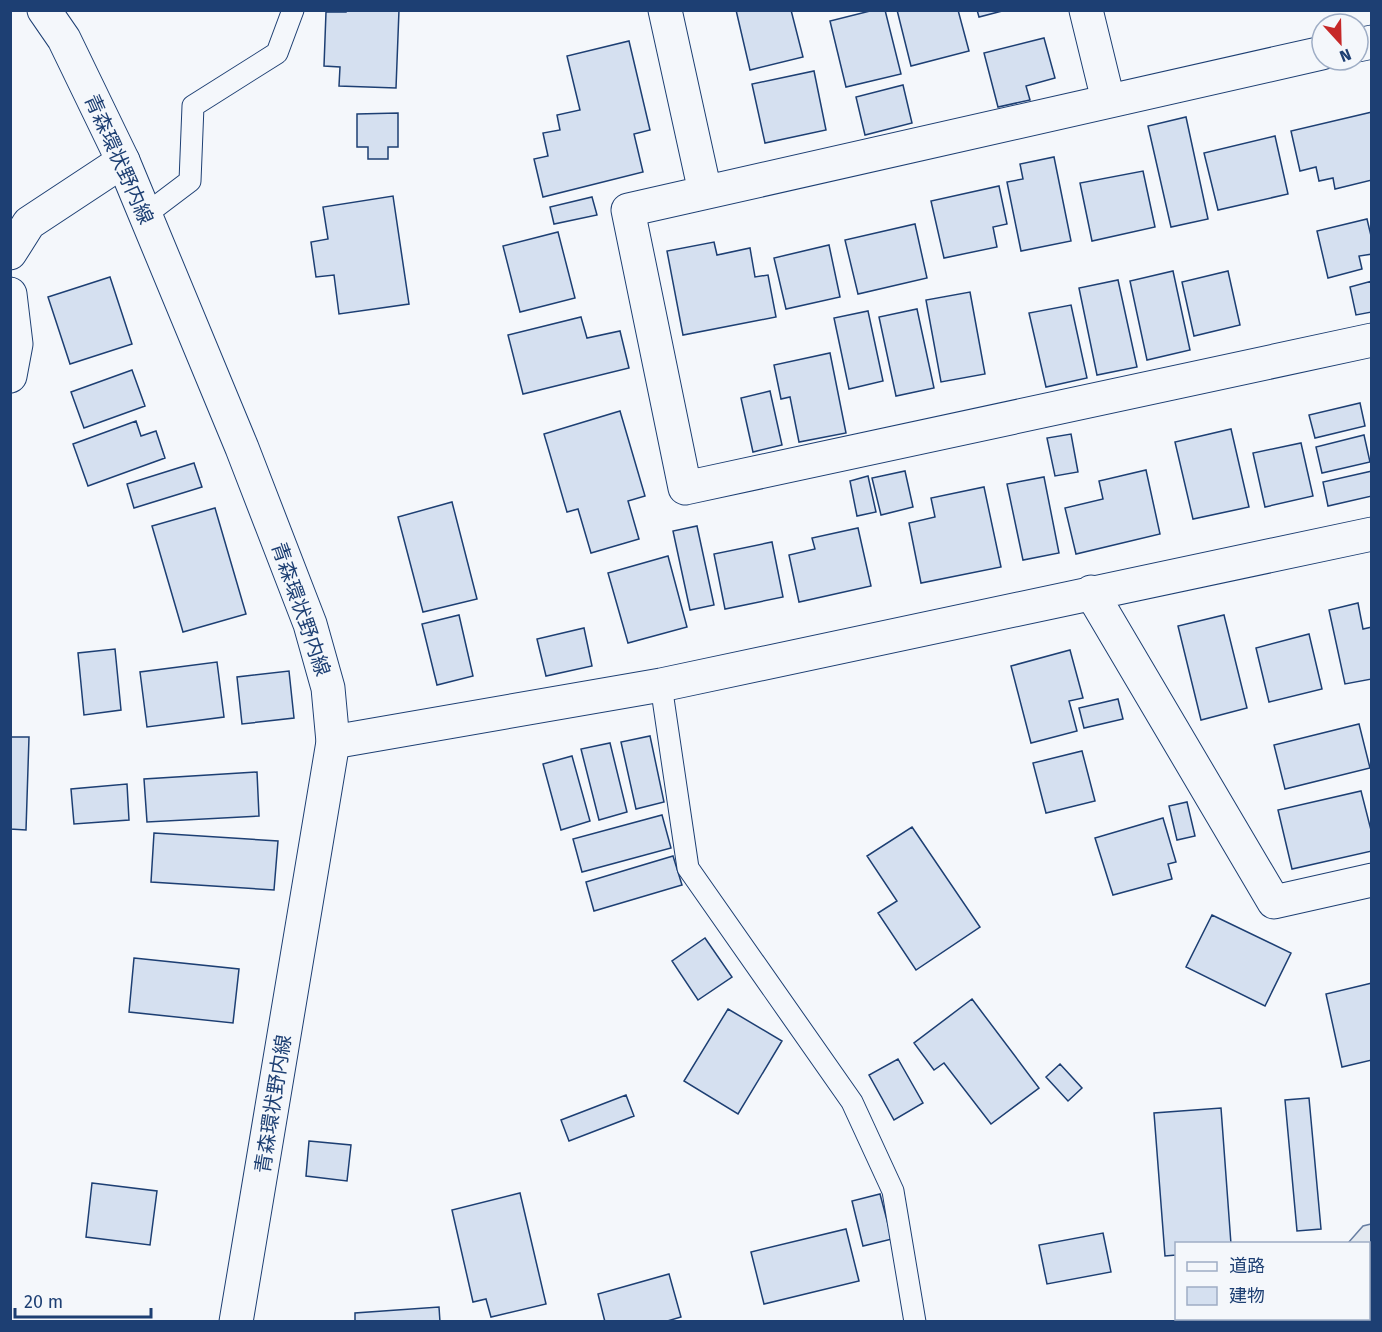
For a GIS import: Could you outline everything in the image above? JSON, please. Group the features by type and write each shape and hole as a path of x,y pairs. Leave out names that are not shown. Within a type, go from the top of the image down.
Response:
{"street":[{"name":"青森環状野内線","path":"44,10 64,39 123,161 242,448 310,624 328,688 333,742 236,1322"},
{"path":"665,10 705,192"},
{"path":"1086,10 1108,100"},
{"path":"1310,56 628,210 685,488 1371,340"},
{"path":"10,253 29,222 123,161"},
{"path":"10,294 16,344 10,376"},
{"path":"333,742 661,684 1371,534"},
{"path":"1091,592 1274,902 1371,880"}],"lane":[{"path":"145,215 190,181 193,106 277,53 293,10"},
{"path":"661,684 688,868 852,1102 893,1191 915,1322"}],"shaded area":[{"path":"1371,1224 1371,1321 1342,1321 1370,1320 1370,1242 1349,1242 1363,1226"}],"building":[{"path":"346,10 399,10 396,88 339,86 340,67 324,66 326,12 346,12"},
{"path":"736,10 791,10 803,57 750,70"},
{"path":"874,10 885,10 901,74 846,87 830,21"},
{"path":"897,10 958,10 969,51 911,66"},
{"path":"977,10 1006,10 979,17"},
{"path":"1044,38 1055,78 1026,86 1030,100 998,107 984,53"},
{"path":"629,41 650,130 634,134 643,172 543,197 534,159 548,156 543,133 560,130 557,115 580,110 567,56"},
{"path":"814,71 826,130 765,143 752,84"},
{"path":"903,85 912,123 865,135 856,97"},
{"path":"1372,112 1372,180 1335,189 1333,178 1319,181 1316,167 1300,171 1291,131"},
{"path":"398,113 398,147 388,147 388,159 368,159 368,147 357,147 357,114"},
{"path":"1186,117 1208,219 1171,227 1148,126"},
{"path":"1275,136 1288,194 1218,210 1204,153"},
{"path":"1054,157 1071,241 1021,251 1007,182 1023,179 1020,164"},
{"path":"1143,171 1155,227 1092,241 1080,183"},
{"path":"999,186 1007,224 993,227 997,247 944,258 931,201"},
{"path":"393,196 409,304 339,314 334,275 316,277 311,242 328,239 323,207"},
{"path":"592,197 597,215 554,224 550,207"},
{"path":"1367,219 1372,240 1372,254 1359,256 1362,269 1328,278 1317,231"},
{"path":"915,224 927,278 858,294 845,240"},
{"path":"558,232 575,298 520,312 503,246"},
{"path":"714,242 717,255 750,248 755,277 768,275 776,317 683,335 667,251"},
{"path":"829,245 840,297 786,309 774,258"},
{"path":"1173,271 1190,350 1147,360 1130,281"},
{"path":"1228,271 1240,325 1194,336 1182,282"},
{"path":"110,277 132,344 70,364 48,297"},
{"path":"1118,280 1137,367 1097,375 1079,288"},
{"path":"1372,281 1372,312 1356,315 1350,287"},
{"path":"970,292 985,374 941,382 926,300"},
{"path":"1071,305 1087,378 1046,387 1029,313"},
{"path":"917,309 934,388 896,396 879,317"},
{"path":"868,311 883,381 849,389 834,318"},
{"path":"581,317 587,338 620,331 629,368 523,394 508,335"},
{"path":"830,353 846,433 799,442 790,397 781,399 774,365"},
{"path":"132,370 145,406 84,428 71,392"},
{"path":"770,391 782,445 753,452 741,398"},
{"path":"1360,403 1365,426 1315,438 1309,415"},
{"path":"620,411 645,496 628,501 639,539 591,553 578,509 567,512 544,434"},
{"path":"136,421 141,436 156,431 165,458 88,486 73,444"},
{"path":"1231,429 1249,507 1193,519 1175,442"},
{"path":"1071,434 1078,472 1055,476 1047,438"},
{"path":"1364,435 1370,462 1322,473 1316,447"},
{"path":"1301,443 1313,496 1265,507 1253,453"},
{"path":"194,463 202,487 134,508 127,484"},
{"path":"1146,470 1160,534 1076,554 1065,508 1103,499 1099,481"},
{"path":"905,471 913,507 881,515 872,478"},
{"path":"1372,471 1372,496 1328,506 1323,482"},
{"path":"868,476 876,512 857,516 850,481"},
{"path":"1044,477 1059,553 1023,560 1007,484"},
{"path":"984,487 1001,567 921,583 909,523 935,517 931,498"},
{"path":"452,502 477,599 423,612 398,517"},
{"path":"215,508 246,614 183,632 152,526"},
{"path":"697,526 714,605 690,610 673,531"},
{"path":"858,528 871,586 799,602 789,555 815,549 812,538"},
{"path":"772,542 783,597 725,609 714,554"},
{"path":"668,556 687,627 628,643 608,573"},
{"path":"1358,603 1363,629 1372,627 1372,679 1345,684 1329,610"},
{"path":"459,615 473,676 437,685 422,624"},
{"path":"1224,615 1247,708 1201,720 1178,626"},
{"path":"584,628 592,666 546,676 537,639"},
{"path":"1309,634 1322,689 1269,702 1256,648"},
{"path":"115,649 121,710 84,715 78,653"},
{"path":"1070,650 1083,698 1069,701 1077,731 1031,743 1011,666"},
{"path":"217,662 224,717 147,727 140,672"},
{"path":"289,671 294,718 242,724 237,677"},
{"path":"1118,699 1123,719 1084,728 1079,708"},
{"path":"1359,724 1370,768 1285,789 1274,745"},
{"path":"650,736 664,802 636,809 621,742"},
{"path":"10,737 29,737 26,830 10,829"},
{"path":"610,743 627,812 599,820 581,749"},
{"path":"1082,751 1095,801 1046,813 1033,763"},
{"path":"572,756 590,821 561,830 543,764"},
{"path":"257,772 259,816 147,822 144,779"},
{"path":"127,784 129,820 74,824 71,789"},
{"path":"1361,791 1372,834 1372,851 1292,869 1278,810"},
{"path":"1187,802 1195,836 1177,840 1169,806"},
{"path":"662,815 671,848 582,872 573,839"},
{"path":"1163,818 1176,862 1168,864 1172,879 1113,895 1095,838"},
{"path":"912,827 980,927 916,970 878,913 897,901 867,856"},
{"path":"154,833 278,841 274,890 151,882"},
{"path":"673,856 682,885 594,911 586,882"},
{"path":"1212,915 1291,953 1265,1006 1186,967"},
{"path":"705,938 732,977 698,1000 672,961"},
{"path":"134,958 239,969 233,1023 129,1012"},
{"path":"1372,983 1372,1060 1342,1067 1326,994"},
{"path":"972,999 1039,1088 991,1124 944,1063 934,1070 914,1043"},
{"path":"728,1009 782,1041 738,1114 684,1081"},
{"path":"898,1059 923,1103 894,1120 869,1075"},
{"path":"1060,1064 1082,1088 1068,1101 1046,1077"},
{"path":"626,1095 634,1116 569,1141 561,1120"},
{"path":"1309,1098 1321,1229 1297,1231 1285,1100"},
{"path":"1221,1108 1231,1242 1175,1242 1175,1255 1165,1256 1154,1113"},
{"path":"309,1141 351,1145 347,1181 306,1176"},
{"path":"92,1183 157,1191 150,1245 86,1237"},
{"path":"520,1193 546,1304 491,1317 486,1299 473,1302 452,1210"},
{"path":"880,1194 892,1239 863,1246 852,1201"},
{"path":"846,1229 859,1281 764,1304 751,1252"},
{"path":"1103,1233 1111,1272 1047,1284 1039,1245"},
{"path":"669,1274 681,1317 664,1322 605,1322 598,1294"},
{"path":"439,1307 440,1322 355,1322 355,1313"}]}
